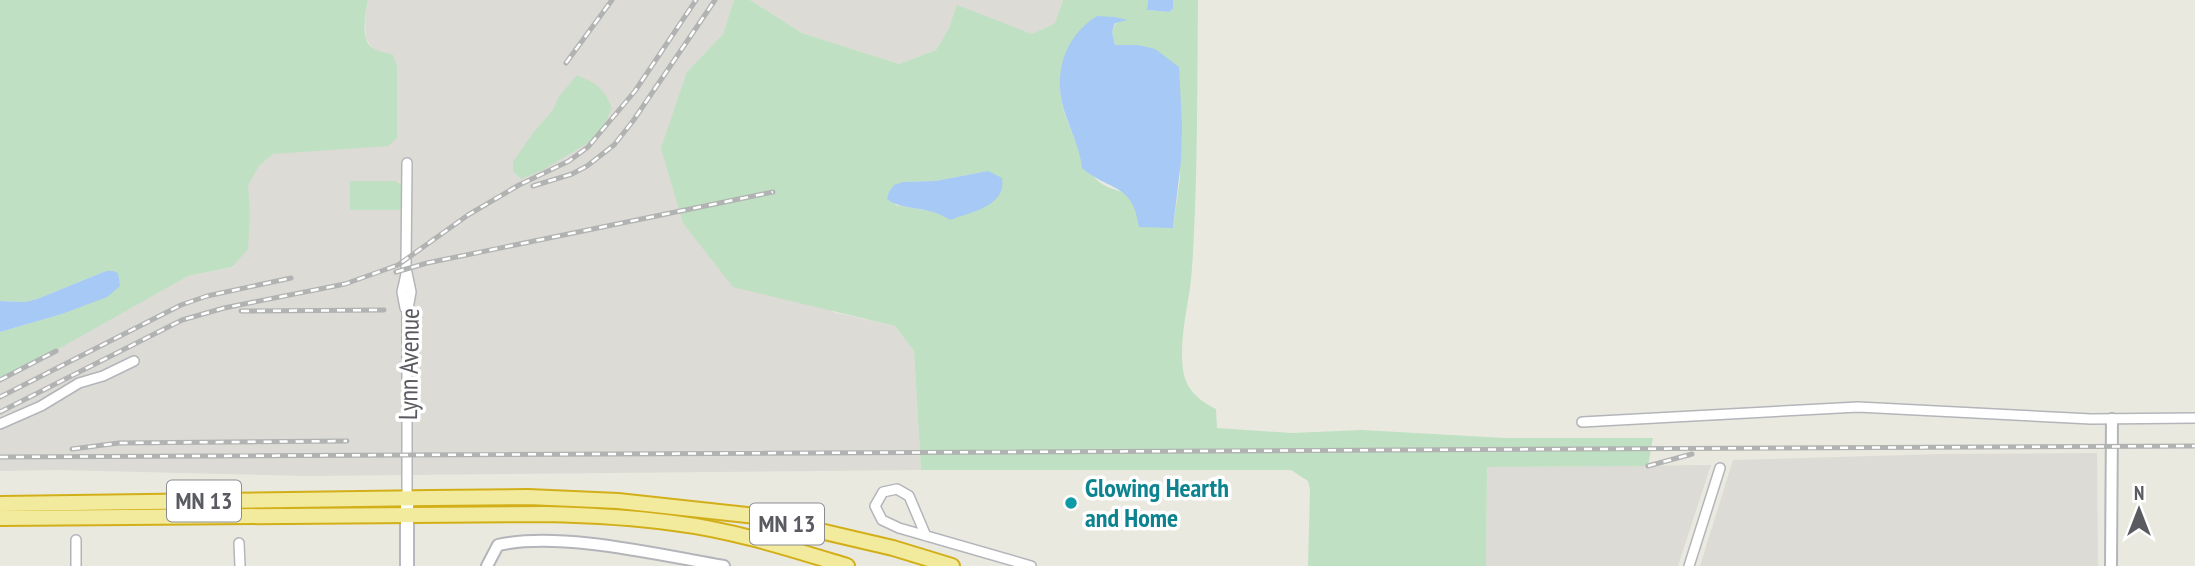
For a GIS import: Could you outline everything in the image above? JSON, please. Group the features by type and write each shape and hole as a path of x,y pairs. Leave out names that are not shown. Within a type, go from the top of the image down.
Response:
{"highway":[{"name":"MN 13","path":"0,504 528,497 618,501 755,516 893,548 952,566"},
{"name":"MN 13","path":"0,518 407,514 618,516 720,531 847,566"}],"main road":[{"name":"Lynn Avenue","path":"407,498 407,566"}],"street":[{"name":"Lynn Avenue","path":"407,163 407,272 411,292 407,314 407,498"},
{"path":"0,424 41,406 79,383 103,376 134,361"},
{"path":"1582,422 1857,407 2112,419 2195,418"},
{"path":"2111,566 2112,419"},
{"path":"1689,566 1720,468"},
{"path":"926,536 909,496 897,489 883,492 875,506 882,520 926,536 1031,566"},
{"path":"76,540 76,566"},
{"path":"487,564 498,545 533,541 607,547 724,566"},
{"path":"239,543 240,566"}],"shaded area":[{"path":"368,0 734,0 723,34 687,72 833,312 895,326 914,351 921,470 307,476 0,471 0,379 188,276 233,267 250,214 247,185 259,166 273,154 306,150 372,48 366,38"},
{"path":"750,0 1063,0 1055,23 1032,34 958,6 936,50 899,64 802,33"},
{"path":"2097,453 2098,566 1700,566 1733,460"},
{"path":"1711,465 1678,566 1486,566 1487,467"}],"green space":[{"path":"0,0 368,0 365,24 368,42 371,47 393,55 397,66 397,138 388,146 273,154 259,166 248,185 248,249 232,267 188,276 12,375 0,379 0,332 62,314 107,296 106,271 37,299 25,302 0,301"},
{"path":"734,0 750,0 802,33 899,64 936,50 949,28 957,5 1032,34 1055,23 1063,0 1148,0 1147,10 1169,12 1173,9 1173,0 1198,0 1194,235 1182,362 1186,381 1192,391 1216,409 1217,428 1291,433 1362,430 1505,438 1653,438 1648,466 1487,467 1486,566 1308,566 1310,489 1308,481 1291,470 921,470 914,351 895,326 733,287 683,223 661,148 687,72 723,34","holes":["1097,16 1116,23 1112,32 1115,45 1139,45 1180,90 1180,178 1173,228 1137,213 1129,197 1097,180 1085,162 1065,114 1061,84","988,171 961,216 950,219 937,212 895,205 903,182 935,181"]},
{"path":"577,75 599,87 612,108 599,136 543,170 521,179 513,171 513,162"},
{"path":"350,181 395,181 403,186 404,205 401,210 350,210"}],"water":[{"path":"1148,0 1173,0 1173,9 1169,12 1147,10"},
{"path":"1097,16 1128,20 1115,23 1112,32 1115,45 1138,45 1155,49 1179,67 1181,161 1173,228 1139,227 1132,203 1126,195 1082,168 1062,102 1060,73 1068,47 1075,36"},
{"path":"988,171 1002,178 999,195 977,211 950,220 933,212 900,205 887,199 894,185 903,182 935,181"},
{"path":"106,271 118,273 120,286 107,297 62,314 0,332 0,301 25,302 37,299"}],"railway":[{"path":"566,63 612,0"},
{"path":"0,412 182,320 224,308 345,284 398,265 468,215 519,185 569,161 588,147 635,91 696,0"},
{"path":"533,186 572,174 614,145 715,0"},
{"path":"396,272 427,263 773,192"},
{"path":"0,397 181,305 207,296 291,278"},
{"path":"241,311 384,310"},
{"path":"0,380 56,351"},
{"path":"72,449 119,443 347,441"},
{"path":"0,457 2195,446"},
{"path":"1648,466 1692,454"}],"place":[{"name":"Glowing Hearth and Home","path":"1071,503"}]}
